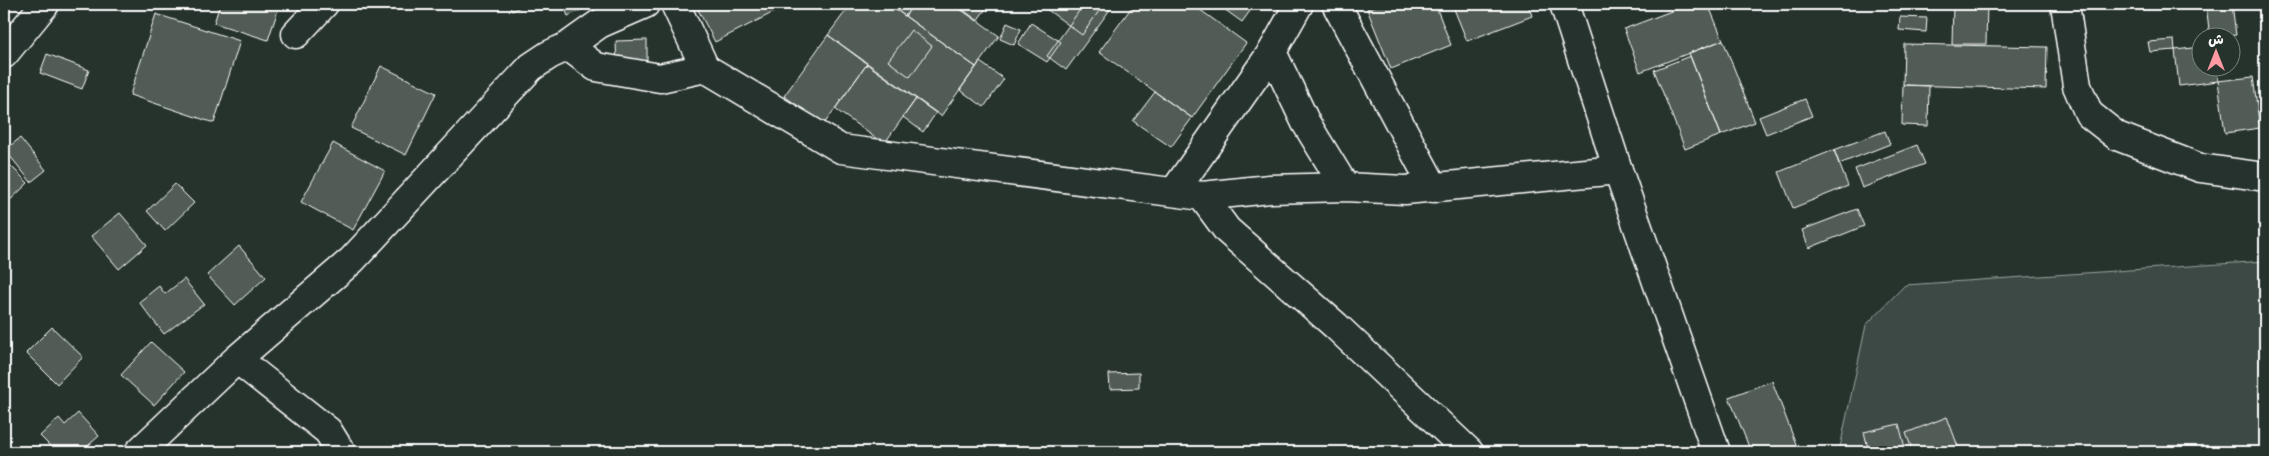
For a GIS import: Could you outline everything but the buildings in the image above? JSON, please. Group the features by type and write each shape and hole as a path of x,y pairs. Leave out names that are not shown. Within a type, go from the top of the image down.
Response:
{"street":[{"path":"4,54 45,4"},
{"path":"296,34 324,4"},
{"path":"138,452 237,358 352,260 531,67 549,54 568,46 599,24 645,4"},
{"path":"674,4 705,68 840,149 1202,196 1270,189 1345,187 1405,190 1618,170"},
{"path":"1174,192 1272,52 1299,4"},
{"path":"1336,4 1434,188"},
{"path":"1564,4 1618,170 1716,452"},
{"path":"2065,4 2077,86 2090,114 2117,136 2200,168 2265,177"},
{"path":"568,46 596,67 660,78 705,68"},
{"path":"1272,52 1306,123 1345,187"},
{"path":"1202,196 1227,230 1336,326 1469,452"},
{"path":"237,358 328,431 341,452"}],"shaded area":[{"path":"2265,261 2265,452 1839,452 1866,325 1905,285"}]}
